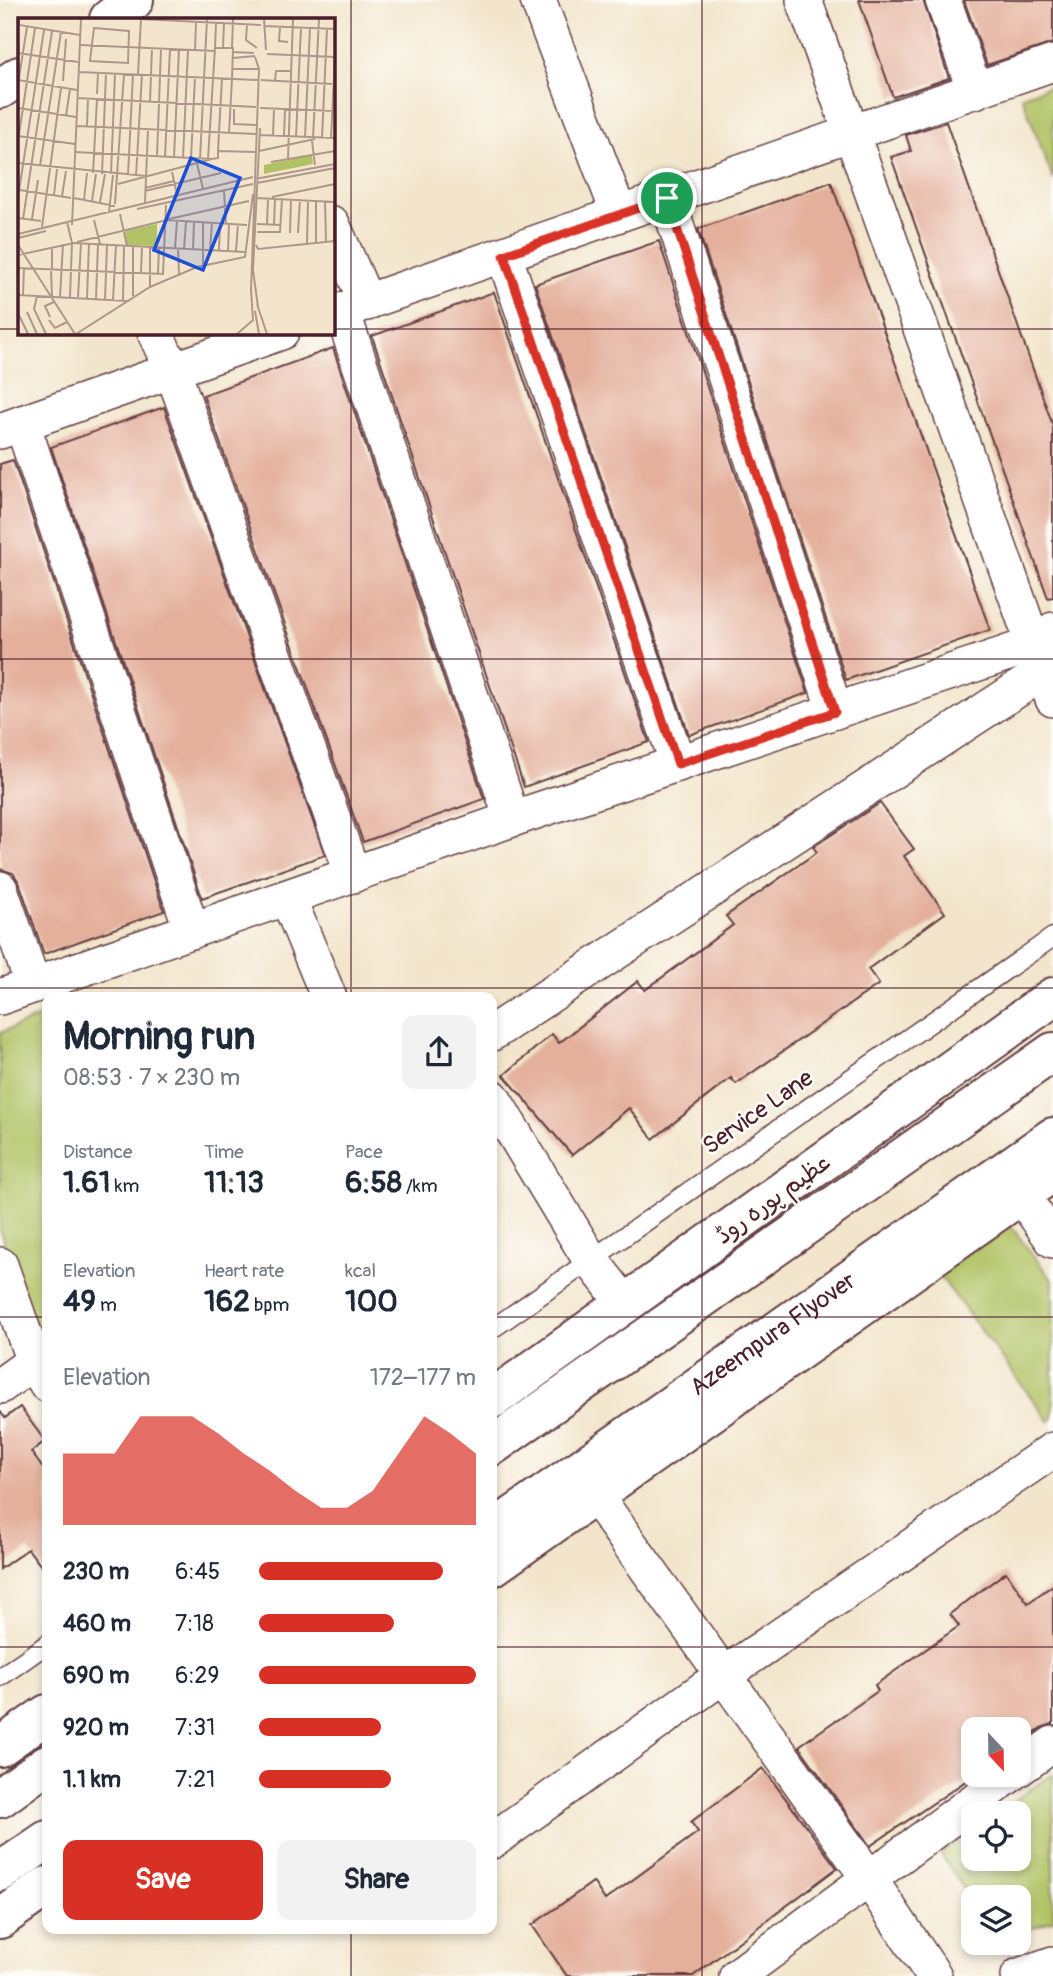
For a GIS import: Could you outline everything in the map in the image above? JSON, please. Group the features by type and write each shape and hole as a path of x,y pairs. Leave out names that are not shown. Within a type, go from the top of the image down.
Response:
{"main road":[{"path":"0,89 18,77"},
{"name":"عظیم پورہ روڈ","path":"497,1395 1053,997"},
{"path":"497,1442 1053,1052"},
{"name":"Azeempura Flyover","path":"497,1527 1053,1137"},
{"path":"497,1563 1053,1172"},
{"path":"0,1748 42,1718"},
{"path":"0,1798 42,1768"},
{"path":"0,1872 42,1843"},
{"path":"0,1919 42,1890"}],"street":[{"path":"538,0 619,214"},
{"path":"804,0 849,134 1045,662"},
{"path":"943,0 975,91"},
{"path":"347,309 1053,63"},
{"path":"667,198 835,712"},
{"path":"334,235 347,309 512,820"},
{"path":"504,255 678,764"},
{"path":"156,334 173,372 353,875"},
{"path":"192,931 11,427 173,372 244,339 270,334"},
{"path":"0,997 512,820 835,712 1045,662"},
{"path":"497,1030 1045,662"},
{"path":"0,889 33,985"},
{"path":"288,898 326,992"},
{"path":"497,1105 590,1259 626,1305"},
{"path":"1031,1209 1053,1240"},
{"path":"0,1265 42,1364"},
{"path":"0,1386 42,1366"},
{"path":"497,1837 722,1676 1053,1450"},
{"path":"594,1494 868,1878 934,1976"},
{"path":"1031,1760 1053,1744"},
{"path":"737,1976 993,1787"}],"lane":[{"name":"Service Lane","path":"497,1325 1053,937"},
{"path":"0,1677 42,1648"}],"green space":[{"path":"1053,85 1053,180 1022,96"},
{"path":"42,1016 42,1323 30,1334 0,1230 0,1033"},
{"path":"1006,1220 1053,1281 1053,1418 1049,1421 937,1272"},
{"path":"1053,1774 1053,1920 1031,1928 1031,1885 961,1885 940,1853 961,1838 961,1871 1031,1871 1031,1801 1014,1801"}],"building":[{"path":"859,0 923,0 949,78 893,97"},
{"path":"964,0 1053,0 1053,43 987,65"},
{"path":"946,122 1053,426 1053,597 1048,598 891,157 911,151 906,135"},
{"path":"831,182 990,630 846,680 698,229"},
{"path":"659,241 808,693 689,735 535,284"},
{"path":"494,292 649,742 524,787 372,336"},
{"path":"333,348 484,799 363,842 203,395"},
{"path":"164,407 325,855 202,898 51,447"},
{"path":"13,460 164,911 44,954 19,882 13,873 0,869 0,464"},
{"path":"880,803 914,849 904,856 945,913 868,969 879,984 736,1084 731,1078 653,1139 629,1108 572,1155 504,1075 552,1034 559,1043 638,981 645,990 733,925 726,916 817,852 813,847"},
{"path":"20,1407 42,1437 42,1443 31,1452 42,1467 42,1567 28,1549 0,1569 0,1411 5,1418"},
{"path":"1006,1572 1028,1603 1053,1585 1053,1724 1031,1735 1031,1717 961,1717 961,1784 870,1846 799,1746 878,1691 875,1685 959,1626 950,1614"},
{"path":"763,1768 837,1868 693,1976 567,1976 532,1925 593,1882 605,1900 698,1832 691,1822"}],"route":[{"path":"667,198 835,712 678,764 504,255 667,198"}]}
